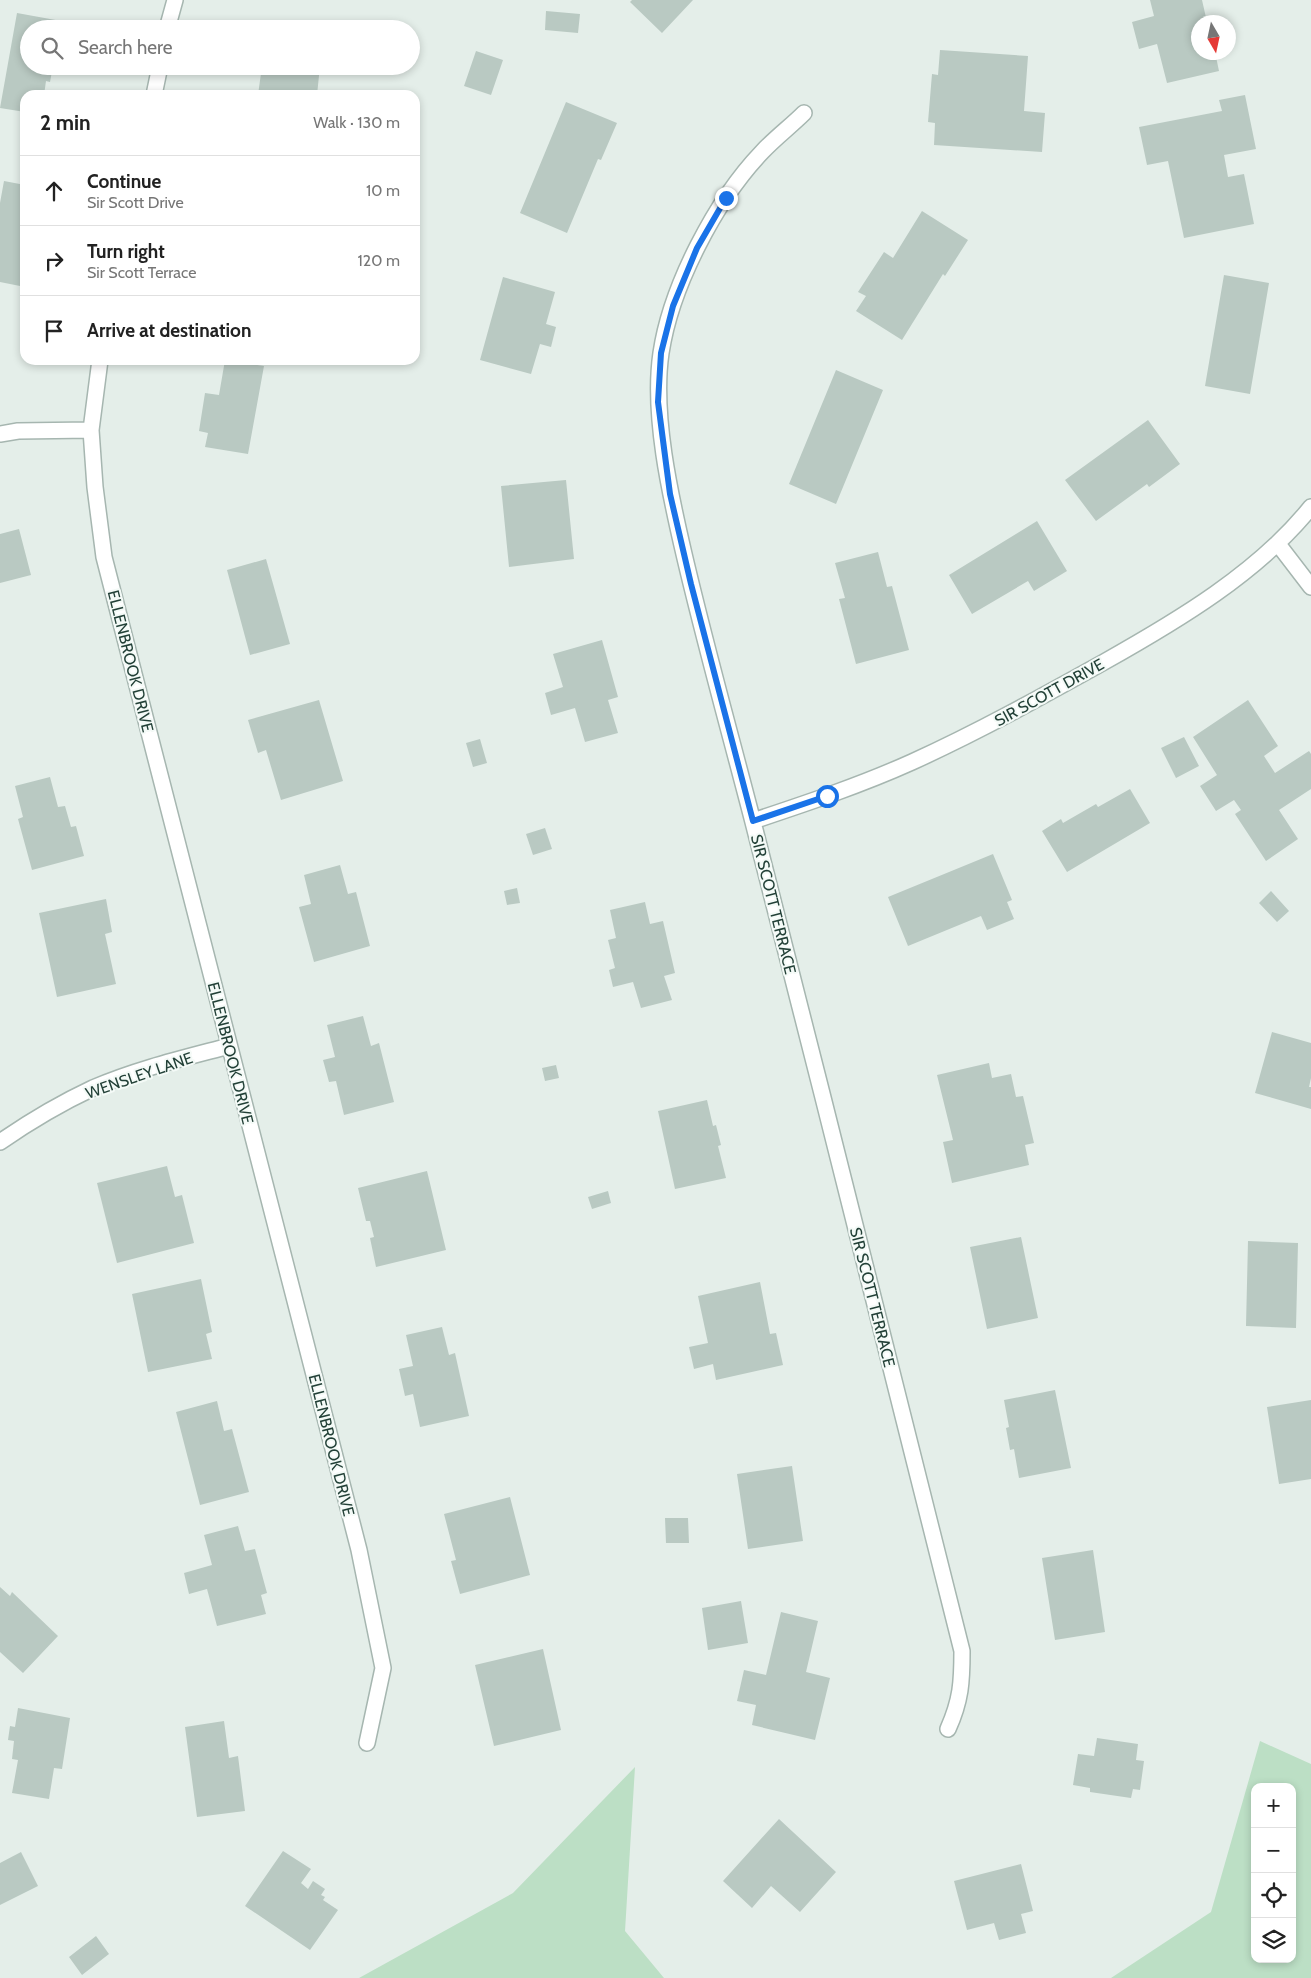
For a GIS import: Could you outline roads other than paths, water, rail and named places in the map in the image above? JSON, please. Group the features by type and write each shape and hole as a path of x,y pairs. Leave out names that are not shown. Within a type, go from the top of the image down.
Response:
{"street":[{"path":"169,20 175,0"},
{"path":"155,90 158,75"},
{"name":"SIR SCOTT TERRACE","path":"804,113 761,152 726,198 697,248 673,306 661,353 658,402 670,494 693,594 753,821 962,1651 962,1684 948,1729"},
{"name":"ELLENBROOK DRIVE","path":"99,365 91,430 95,487 104,557 359,1550 383,1668 367,1743"},
{"path":"0,434 18,431 91,430"},
{"name":"SIR SCOTT DRIVE","path":"753,821 827,796 903,766 1015,712 1150,636 1248,570 1278,544 1311,506"},
{"path":"1278,544 1311,588"},
{"name":"WENSLEY LANE","path":"0,1142 27,1123 93,1088 159,1064 229,1046"}]}
